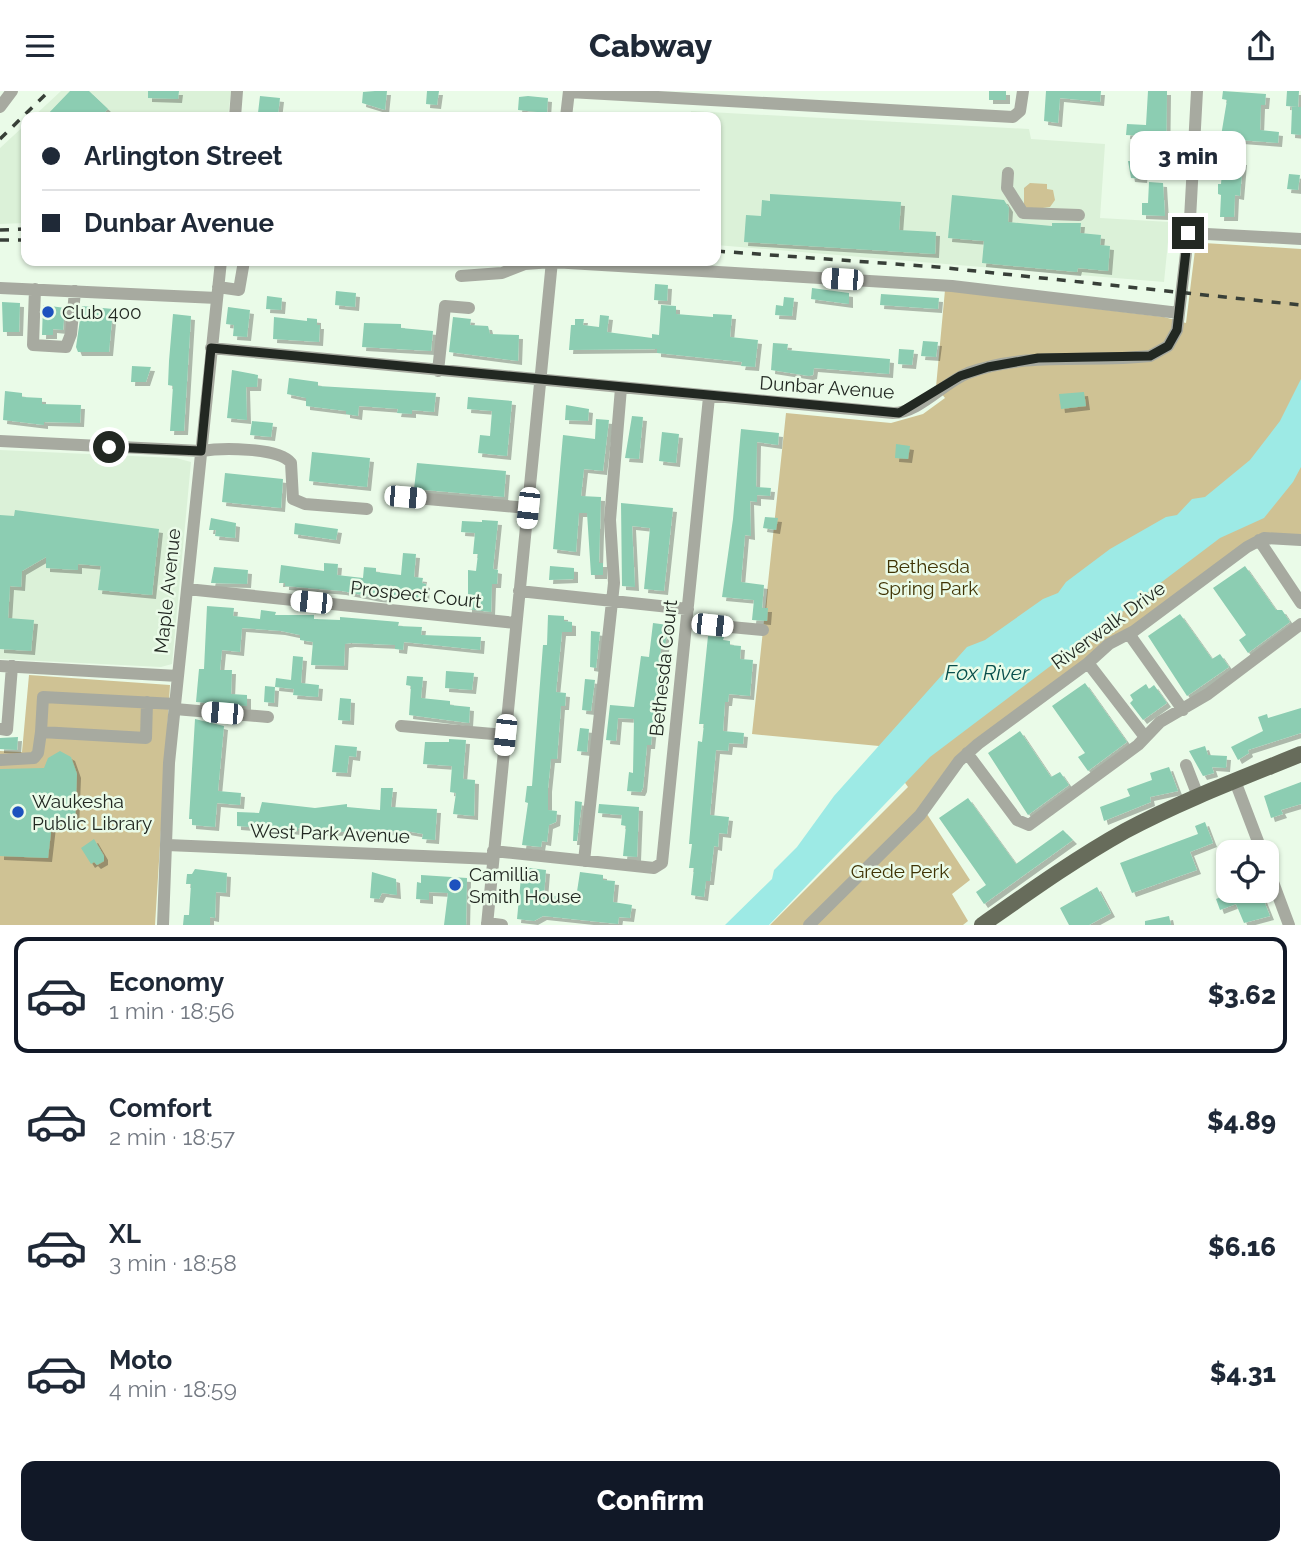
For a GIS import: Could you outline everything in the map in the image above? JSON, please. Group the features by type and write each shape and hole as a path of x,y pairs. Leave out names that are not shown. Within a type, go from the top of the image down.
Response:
{"main road":[{"path":"982,925 1068,864 1125,831 1198,796 1301,754"}],"street":[{"path":"0,107 12,91"},
{"path":"235,112 237,91"},
{"path":"567,112 569,91 988,115 1018,114 1023,91"},
{"name":"Dunbar Avenue","path":"211,348 899,413 960,376 1011,362 1150,356 1173,339 1179,313 1188,233 1197,91"},
{"path":"1008,173 1007,188 1023,213 1079,215"},
{"path":"1188,233 1301,239"},
{"name":"Maple Avenue","path":"163,925 175,707 220,266"},
{"path":"0,288 217,293 239,291 243,266"},
{"path":"461,276 502,273 520,266"},
{"path":"502,925 487,924 552,266"},
{"path":"632,266 952,286 1179,313"},
{"path":"35,289 33,345 66,347 72,334 75,291"},
{"path":"438,371 445,306 469,308"},
{"path":"584,861 612,601 610,520 621,388"},
{"name":"Bethesda Court","path":"584,861 654,869 662,863 709,397"},
{"path":"0,441 201,451 219,448 282,455 291,463 293,499 305,504 367,509"},
{"path":"405,497 528,508"},
{"path":"1259,540 1301,540"},
{"path":"1259,540 1301,603"},
{"name":"Riverwalk Drive","path":"809,925 913,823 967,753 1088,663 1109,644 1129,634 1259,540"},
{"name":"Prospect Court","path":"187,589 516,623"},
{"path":"519,591 612,601 763,630"},
{"path":"967,753 1017,820 1029,825 1145,737 1160,722 1182,710 1301,624"},
{"path":"1129,634 1182,710"},
{"path":"1088,663 1145,737"},
{"path":"0,729 7,730 6,666 178,676"},
{"path":"0,760 34,758 38,753 43,697 147,702 268,717"},
{"path":"41,732 146,738 147,702"},
{"path":"401,726 505,735"},
{"path":"1186,765 1198,796"},
{"path":"1235,781 1257,840"},
{"name":"West Park Avenue","path":"167,845 493,855 584,861"},
{"path":"1279,898 1289,925"}],"shaded area":[{"path":"61,91 231,91 229,112 38,112"},
{"path":"721,113 1029,129 1031,139 1105,144 1100,218 1170,222 1164,282 721,245"},
{"path":"21,129 21,223 0,224 0,148"},
{"path":"0,450 176,458 191,462 172,664 161,667 0,659"}],"green space":[{"path":"1030,183 1047,184 1047,189 1053,190 1055,200 1050,207 1028,210 1024,205 1024,188"},
{"name":"Bethesda Spring Park","path":"1204,243 1301,249 1301,537 1262,535 987,732 923,808 970,880 952,894 968,921 963,925 770,925 908,787 879,746 752,734 786,413 891,423 923,414 945,398 936,387 945,290 1164,317 1186,323 1195,250"},
{"path":"29,675 170,685 155,925 0,925 0,751 22,752"}],"water":[{"name":"Fox River","path":"1301,379 1301,467 1293,482 1264,518 1220,538 930,757 769,925 725,925 772,879 774,870 797,847 834,796 967,647 985,640 1043,599 1058,593 1066,582 1110,549 1166,517 1177,515 1192,499 1205,497 1250,460 1280,421"}],"building":[{"path":"70,91 89,91 108,109 105,112 50,112"},
{"path":"148,91 179,91 178,99 148,98"},
{"path":"387,91 385,110 362,103 363,92"},
{"path":"427,91 439,91 437,105 426,104"},
{"path":"989,91 1006,91 1006,100 989,100"},
{"path":"1046,91 1101,91 1100,102 1060,98 1058,123 1044,121"},
{"path":"1148,91 1167,91 1166,166 1145,164 1143,179 1131,178 1128,161 1142,162 1144,136 1126,135 1127,124 1146,125"},
{"path":"1223,91 1266,94 1265,105 1261,105 1260,130 1279,132 1278,143 1239,140 1238,161 1243,161 1240,196 1235,195 1234,217 1220,217 1221,195 1218,194 1218,184 1221,184 1224,149 1221,149 1221,136 1227,100 1222,99"},
{"path":"1287,91 1299,91 1298,107 1286,106"},
{"path":"260,96 280,98 278,112 258,112"},
{"path":"519,97 548,98 547,112 518,110"},
{"path":"1292,107 1301,107 1301,135 1291,134"},
{"path":"1289,174 1300,175 1298,190 1287,189"},
{"path":"1149,182 1163,183 1165,216 1142,215 1142,203 1148,203"},
{"path":"770,194 901,202 899,230 936,232 935,254 744,242 746,215 761,216 762,200 770,201"},
{"path":"952,195 1004,200 1009,208 1008,222 1052,226 1052,223 1081,223 1080,233 1101,235 1100,245 1110,246 1108,271 1078,268 1077,272 982,263 984,241 948,238"},
{"path":"655,284 668,285 667,301 654,300"},
{"path":"812,288 849,293 849,304 811,299"},
{"path":"336,291 356,293 355,307 335,305"},
{"path":"881,294 939,298 938,309 880,305"},
{"path":"267,296 282,298 281,310 266,309"},
{"path":"784,297 794,298 792,316 775,315 776,305 783,306"},
{"path":"2,302 20,303 19,332 3,332"},
{"path":"43,305 65,308 63,330 53,329 53,335 42,335"},
{"path":"661,305 676,306 676,314 713,317 713,314 732,315 730,337 758,340 755,367 741,366 742,362 657,353 657,349 569,350 571,325 575,325 575,319 584,319 583,325 599,327 600,315 609,316 607,332 652,338 652,334 659,335"},
{"path":"82,306 113,309 109,352 78,352 76,347"},
{"path":"228,307 250,310 247,337 233,336 234,325 226,324"},
{"path":"173,314 191,316 184,431 170,431 173,386 168,385"},
{"path":"274,317 307,321 307,318 317,319 317,325 320,325 319,342 273,339"},
{"path":"453,317 471,319 470,325 488,326 490,334 519,335 518,361 449,352"},
{"path":"364,323 401,324 401,328 433,331 431,351 362,347"},
{"path":"923,341 938,342 936,357 921,356"},
{"path":"773,343 788,344 787,350 890,359 889,374 814,368 813,375 809,376 771,370"},
{"path":"899,349 914,350 912,365 898,364"},
{"path":"132,366 151,367 146,382 131,382"},
{"path":"232,370 258,375 257,387 246,387 247,420 227,418"},
{"path":"289,378 318,382 318,386 436,393 434,412 412,410 412,414 397,413 398,409 359,406 358,416 346,414 346,411 306,406 306,398 287,394"},
{"path":"5,391 22,393 22,397 42,398 42,404 81,405 80,423 44,422 44,425 3,420"},
{"path":"1084,392 1086,406 1061,409 1059,394"},
{"path":"468,397 512,401 507,456 478,453 480,435 490,436 492,411 467,409"},
{"path":"566,405 589,409 588,421 565,420"},
{"path":"632,416 643,417 639,459 625,458"},
{"path":"596,419 609,420 603,471 584,469 581,496 601,497 599,563 603,563 603,575 591,575 587,513 579,513 576,552 553,549 563,435 595,439"},
{"path":"252,421 273,423 271,437 250,435"},
{"path":"741,429 779,433 778,445 757,442 756,487 771,488 770,496 757,495 757,502 750,501 751,536 745,535 741,582 764,585 762,608 768,608 767,621 752,620 754,600 722,597 733,519"},
{"path":"662,432 679,434 676,463 659,461"},
{"path":"896,444 910,446 908,459 895,458"},
{"path":"312,452 370,458 367,487 309,481"},
{"path":"417,463 506,471 504,497 414,489"},
{"path":"225,473 283,479 281,508 222,502"},
{"path":"621,503 673,508 664,591 644,589 650,528 632,526 635,587 622,586"},
{"path":"15,510 159,529 152,595 98,590 101,566 78,564 78,570 46,568 46,557 22,571 21,587 10,586 8,618 34,620 31,651 0,649 0,515 14,516"},
{"path":"765,517 778,518 776,530 763,528"},
{"path":"211,518 236,523 235,538 215,536 216,530 209,530"},
{"path":"462,521 498,521 493,569 498,570 497,584 492,584 491,612 468,609 468,570 476,571 478,554 473,554 475,533 461,532"},
{"path":"295,523 338,529 336,540 294,534"},
{"path":"403,553 416,554 414,577 423,578 422,583 426,584 425,599 389,595 388,599 377,598 279,583 281,565 324,571 324,563 338,564 337,575 363,578 364,567 376,568 376,572 401,575"},
{"path":"550,566 574,568 574,579 549,580"},
{"path":"1245,566 1276,610 1282,610 1290,622 1248,653 1239,640 1246,635 1213,588"},
{"path":"214,567 248,570 247,584 211,583"},
{"path":"207,606 234,608 233,616 260,619 261,610 276,612 275,615 314,615 314,619 340,620 340,617 399,622 398,626 422,627 421,635 481,637 480,650 404,642 403,650 395,649 395,645 351,643 345,644 344,666 311,665 313,642 300,640 300,635 242,628 240,652 222,650 220,670 232,670 231,694 247,695 247,706 196,702 199,669 204,669"},
{"path":"1180,614 1212,659 1220,654 1229,667 1187,696 1148,636"},
{"path":"548,615 564,616 564,621 572,622 572,632 562,632 556,692 566,693 565,706 561,706 557,759 551,759 548,788 548,810 557,811 556,822 549,825 547,842 542,841 541,847 522,845 528,803 525,802 527,786 532,786 543,645 547,645"},
{"path":"653,623 668,625 665,648 661,648 651,745 647,745 641,792 627,791 629,772 633,773 634,719 618,718 616,741 606,740 610,705 634,707 641,656 649,657"},
{"path":"591,631 600,632 596,668 590,667"},
{"path":"708,636 724,637 723,640 730,641 730,645 741,646 740,659 753,660 750,696 729,694 728,702 725,702 723,731 744,733 743,744 729,743 728,751 716,750 710,815 729,817 727,834 719,833 718,847 714,846 710,881 706,881 704,897 691,895 694,868 689,868 692,844 689,844 698,741 702,742 704,724 699,724"},
{"path":"293,656 303,657 301,683 319,685 318,697 293,695 294,689 275,687 276,678 291,680"},
{"path":"446,671 474,673 472,690 445,688"},
{"path":"407,676 423,677 421,698 450,701 450,705 470,707 469,723 409,715 411,686 406,685"},
{"path":"585,679 595,680 591,711 582,710"},
{"path":"1085,683 1127,742 1088,771 1078,757 1085,753 1052,706"},
{"path":"1146,684 1149,689 1154,685 1167,703 1143,720 1130,703 1133,700 1130,695"},
{"path":"265,686 275,687 274,703 264,702"},
{"path":"340,698 351,699 350,721 338,720"},
{"path":"1301,708 1301,733 1248,750 1249,753 1238,760 1231,747 1263,731 1258,717 1267,714 1268,718"},
{"path":"195,719 224,726 218,791 241,793 240,805 217,803 215,827 192,825 192,819 189,819"},
{"path":"580,728 589,729 587,752 577,751"},
{"path":"1020,731 1051,777 1060,772 1069,785 1028,815 988,753"},
{"path":"18,737 17,750 0,749 0,738"},
{"path":"449,739 466,740 463,779 475,780 474,816 453,814 456,793 450,792 452,766 423,764 425,742 449,742"},
{"path":"335,745 357,747 356,757 349,756 347,773 332,772"},
{"path":"1205,746 1208,755 1227,756 1226,768 1212,767 1214,773 1203,776 1189,751"},
{"path":"60,751 71,757 77,774 75,825 52,824 48,858 0,856 0,769 44,768 48,758"},
{"path":"1169,767 1178,791 1150,797 1151,802 1104,821 1100,807 1130,796 1127,789 1152,780 1150,773"},
{"path":"1301,782 1301,804 1281,810 1283,814 1271,818 1264,796"},
{"path":"381,788 393,788 391,807 437,809 435,840 422,839 423,834 406,831 324,832 298,828 298,831 237,826 237,812 259,813 262,802 315,808 347,804 347,807 380,810"},
{"path":"968,798 1016,864 1063,830 1073,840 984,904 976,892 986,885 939,818"},
{"path":"575,801 582,802 577,841 573,841"},
{"path":"599,804 639,807 637,857 623,856 626,826 621,825 622,815 598,813"},
{"path":"1205,822 1213,843 1190,852 1197,870 1132,893 1120,863 1198,834 1195,826"},
{"path":"94,839 104,856 104,861 97,865 94,862 91,864 81,848"},
{"path":"522,867 546,870 544,895 576,898 580,872 603,875 603,880 615,881 613,902 632,905 630,918 619,917 618,924 543,916 534,921 517,919"},
{"path":"195,869 227,873 226,893 216,892 215,918 210,917 210,925 183,925 184,915 189,915 191,884 186,884 187,874 192,874"},
{"path":"372,872 396,879 397,895 382,893 379,899 370,898"},
{"path":"421,875 467,878 466,925 444,925 448,893 429,892 429,900 416,899 417,882 421,883"},
{"path":"1097,887 1111,913 1089,925 1069,925 1060,908"},
{"path":"1217,903 1265,903 1270,916 1244,923 1236,904 1220,910"},
{"path":"1169,916 1171,925 1145,925 1145,921"}],"railway":[{"path":"28,112 49,91"},
{"path":"0,139 21,118"},
{"path":"0,230 21,229"},
{"path":"0,240 21,240"},
{"path":"721,251 937,267 1301,305"}],"place":[{"name":"Club 400","path":"48,312"},
{"name":"Waukesha Public Library","path":"18,812"},
{"name":"Camillia Smith House","path":"455,885"}],"route":[{"path":"109,447 201,451 211,348 899,413 907,411 960,376 988,367 1038,358 1139,357 1159,352 1168,346 1177,330 1188,233"}],"park label":[{"name":"Grede Perk","path":"900,871"}]}
